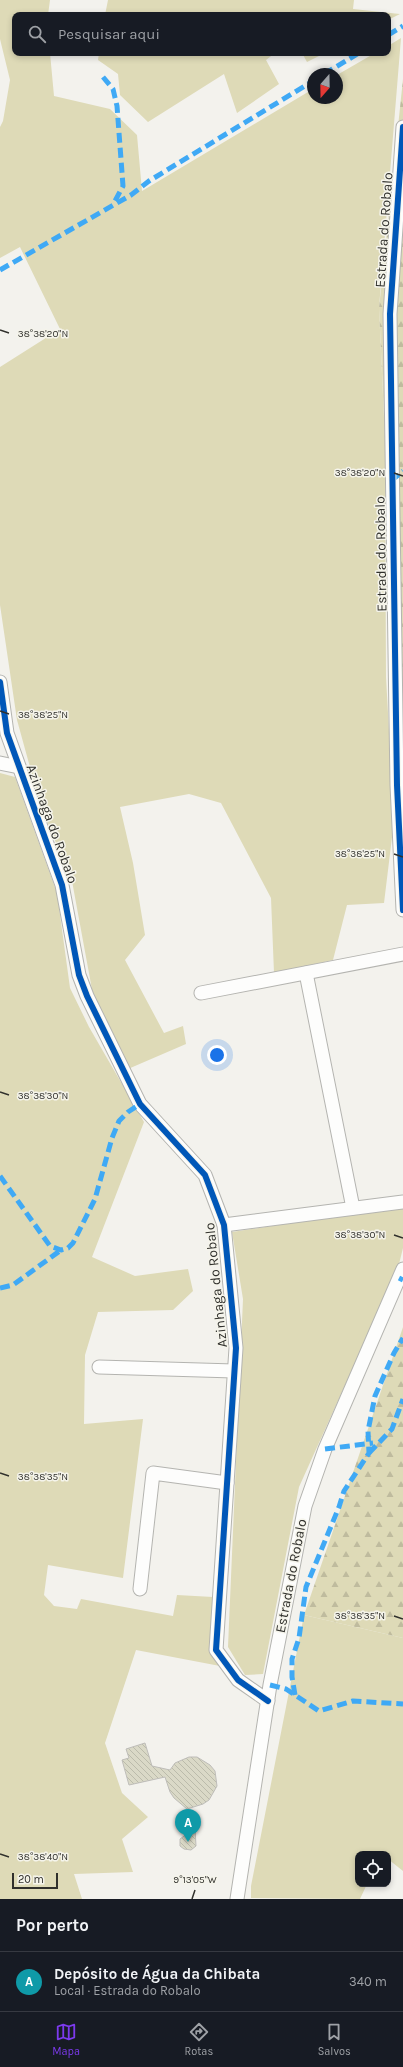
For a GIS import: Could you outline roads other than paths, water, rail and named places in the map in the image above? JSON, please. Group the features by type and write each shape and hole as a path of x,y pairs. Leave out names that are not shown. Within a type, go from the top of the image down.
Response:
{"street":[{"name":"Estrada do Robalo","path":"403,126 390,314 397,785 403,910"},
{"name":"Azinhaga do Robalo","path":"0,682 7,733 18,767 62,885 79,975 87,996 140,1104 205,1175 224,1225 236,1348 216,1650 238,1680 268,1701"},
{"path":"0,763 18,767"},
{"path":"201,993 403,954"},
{"path":"306,973 353,1208"},
{"path":"224,1225 403,1202"},
{"name":"Estrada do Robalo","path":"237,1899 268,1701 305,1506 325,1449 403,1269"},
{"path":"99,1367 234,1371"},
{"path":"140,1589 153,1473 227,1483"}],"place":[{"name":"Depósito de Água da Chibata","path":"188,1842"}]}
